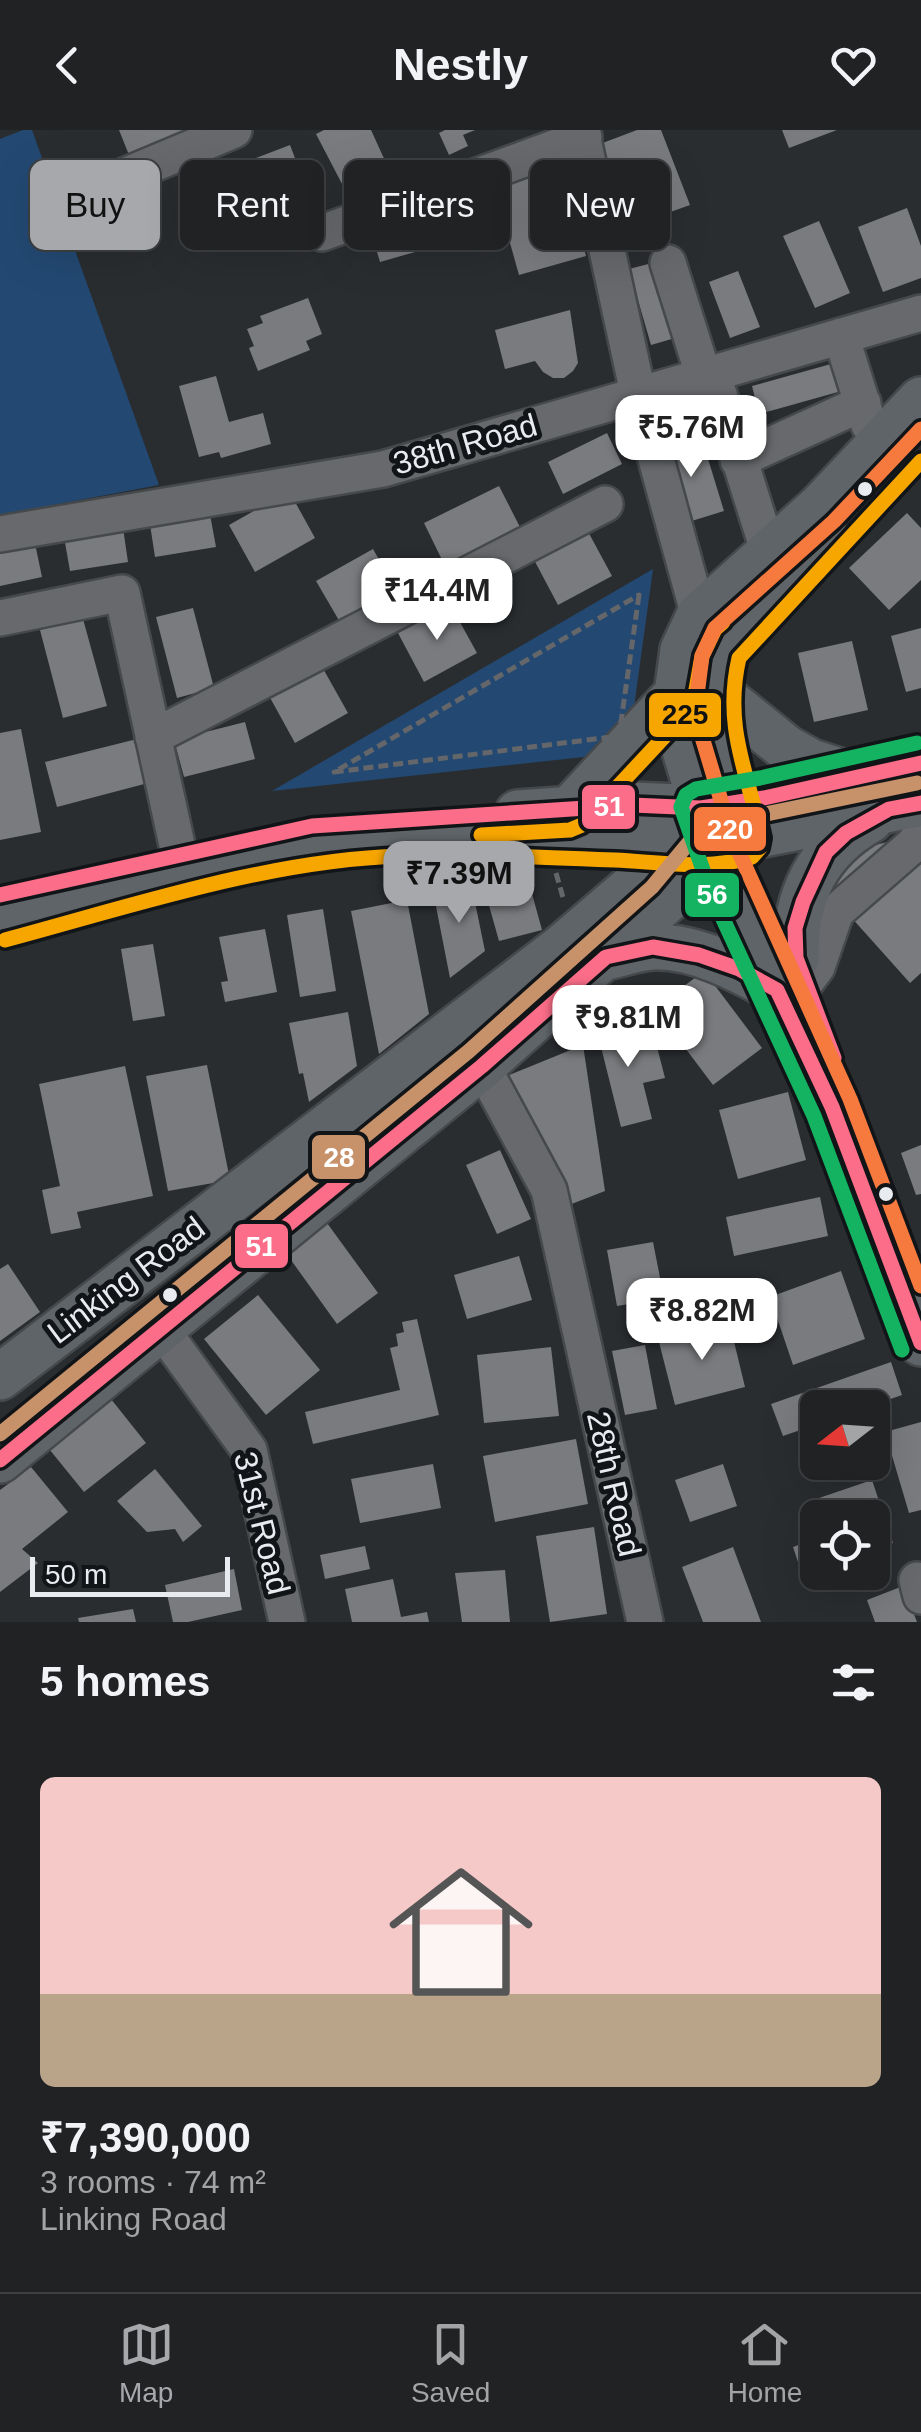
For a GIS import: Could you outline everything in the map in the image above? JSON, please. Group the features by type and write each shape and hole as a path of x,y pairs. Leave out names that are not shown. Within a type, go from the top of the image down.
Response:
{"main road":[{"path":"921,400 820,506 700,616 683,650 694,691 718,746 712,828 793,977 921,1290"},
{"path":"568,810 694,691 721,646 806,560 921,431"},
{"path":"694,691 811,762 857,777"},
{"path":"0,921 312,826 632,805 712,828 857,777 921,763"},
{"path":"0,895 179,854 230,853 400,836 619,840 712,828 910,815"},
{"path":"910,815 846,834 826,852 795,928 793,977 832,1107 921,1343"},
{"name":"Linking Road","path":"0,1377 712,828"},
{"name":"Linking Road","path":"0,1460 482,1066 606,957 666,901 712,828"},
{"path":"606,957 653,947 699,955 739,969 793,977"}],"street":[{"path":"160,161 234,130"},
{"path":"324,231 582,134 623,260 647,390 700,616"},
{"path":"668,263 769,553"},
{"name":"38th Road","path":"0,534 383,469 921,313"},
{"path":"841,336 877,448"},
{"path":"738,460 863,403"},
{"path":"153,737 605,504"},
{"path":"0,618 122,592 179,854"},
{"name":"28th Road","path":"482,1066 549,1190 645,1622"},
{"name":"31st Road","path":"162,1330 250,1450 287,1622"}],"path":[{"path":"640,594 619,736 334,772 402,733 640,594"},
{"path":"532,840 554,868 562,889 565,916 561,948"}],"shaded area":[{"path":"32,130 43,160 30,160 30,250 75,250 159,485 0,515 0,139"},
{"path":"653,569 631,729 602,755 272,791"}],"building":[{"path":"119,130 187,130 129,155"},
{"path":"324,130 371,130 385,160 344,160 344,188 316,134"},
{"path":"475,130 463,135 468,146 449,155 439,133"},
{"path":"637,130 661,130 690,205 670,212 670,160 606,160 600,144"},
{"path":"782,130 837,130 789,148"},
{"path":"290,145 296,160 251,160"},
{"path":"530,176 530,250 584,250 586,256 519,275 510,243 510,182"},
{"path":"907,208 921,246 921,278 883,292 858,227"},
{"path":"819,221 850,293 815,308 783,236"},
{"path":"376,250 422,250 380,262"},
{"path":"660,261 682,336 651,345 629,269"},
{"path":"738,271 760,327 730,338 709,282"},
{"path":"308,298 322,334 306,341 310,350 258,371 247,329 263,323 260,316"},
{"path":"570,310 578,363 573,371 564,378 553,378 535,361 505,369 495,330"},
{"path":"831,364 838,392 759,414 752,386"},
{"path":"216,376 229,422 263,413 271,444 221,458 219,452 199,457 179,386"},
{"path":"607,433 622,464 563,494 548,462"},
{"path":"701,436 724,511 682,524 659,448"},
{"path":"499,486 522,531 446,568 424,523"},
{"path":"289,491 315,538 255,572 229,525"},
{"path":"209,509 216,547 155,557 149,518"},
{"path":"907,513 921,528 921,580 889,610 849,568"},
{"path":"585,526 612,576 558,605 532,556"},
{"path":"123,528 128,562 70,571 64,537"},
{"path":"33,534 42,577 0,586 0,541"},
{"path":"373,549 400,597 344,629 316,581"},
{"path":"450,604 477,653 424,682 398,633"},
{"path":"193,608 214,688 177,698 156,617"},
{"path":"83,619 107,706 63,718 40,630"},
{"path":"921,628 921,688 906,692 891,636"},
{"path":"852,641 868,710 814,722 798,653"},
{"path":"321,665 348,713 295,743 268,694"},
{"path":"245,722 255,759 184,777 174,740"},
{"path":"21,729 41,832 0,840 0,733"},
{"path":"137,739 148,783 57,807 45,762"},
{"path":"921,834 921,973 910,983 833,897 836,877 853,857 875,845"},
{"path":"526,872 542,930 499,941 483,884"},
{"path":"471,883 485,951 450,978 433,891"},
{"path":"407,900 429,1014 379,1054 351,911"},
{"path":"323,909 336,991 300,997 287,915"},
{"path":"265,929 277,992 225,1002 221,982 228,981 219,937"},
{"path":"153,944 165,1016 133,1021 121,949"},
{"path":"704,971 762,1048 713,1085 655,1008"},
{"path":"348,1012 357,1066 309,1102 289,1023"},
{"path":"623,1016 632,1049 656,1043 665,1078 643,1083 652,1119 621,1127 595,1023"},
{"path":"583,1045 605,1191 569,1205 504,1077"},
{"path":"207,1065 230,1180 168,1191 146,1076"},
{"path":"125,1066 153,1196 77,1212 81,1228 51,1234 42,1190 60,1186 39,1084"},
{"path":"788,1092 806,1160 738,1179 719,1110"},
{"path":"921,1145 921,1194 916,1195 901,1153"},
{"path":"500,1150 531,1219 497,1234 466,1165"},
{"path":"820,1197 828,1236 734,1256 726,1217"},
{"path":"319,1212 378,1293 337,1324 278,1242"},
{"path":"653,1242 664,1298 617,1306 607,1250"},
{"path":"519,1256 532,1300 467,1319 454,1275"},
{"path":"8,1264 40,1312 0,1341 0,1269"},
{"path":"841,1271 865,1339 793,1365 770,1297"},
{"path":"258,1295 320,1370 266,1415 204,1339"},
{"path":"417,1319 439,1415 313,1444 305,1412 400,1390 390,1348 398,1346 396,1334 404,1332 402,1322"},
{"path":"729,1321 745,1387 675,1405 658,1338"},
{"path":"645,1345 657,1409 625,1415 612,1351"},
{"path":"551,1347 559,1416 484,1423 477,1355"},
{"path":"891,1362 902,1395 890,1399 890,1390 811,1390"},
{"path":"800,1394 800,1430 783,1436 771,1404"},
{"path":"111,1399 146,1443 84,1492 41,1439 82,1422"},
{"path":"921,1422 921,1510 909,1513 890,1449 890,1431"},
{"path":"576,1439 588,1504 495,1522 483,1456"},
{"path":"433,1464 441,1508 360,1523 351,1479"},
{"path":"723,1464 737,1506 690,1522 675,1480"},
{"path":"31,1467 68,1512 22,1549 38,1563 0,1592 0,1490"},
{"path":"155,1469 202,1526 183,1542 175,1529 147,1532 117,1501"},
{"path":"872,1480 879,1500 820,1500"},
{"path":"594,1527 607,1614 550,1622 536,1536"},
{"path":"800,1544 800,1568 793,1547"},
{"path":"365,1546 370,1569 325,1579 320,1555"},
{"path":"733,1547 761,1622 703,1622 682,1567"},
{"path":"234,1569 242,1610 173,1622 165,1585"},
{"path":"505,1570 510,1622 462,1622 455,1573"},
{"path":"393,1579 401,1617 427,1612 429,1622 352,1622 345,1589"},
{"path":"903,1586 917,1622 875,1622 867,1600"},
{"path":"133,1609 136,1622 79,1622 78,1618"}],"transit line":[{"name":"220","path":"921,429 834,521 715,628 702,656 697,695 699,727 732,837 850,1099 921,1286"},
{"name":"225","path":"5,940 251,875 351,859 481,856 701,865 752,857 762,838 736,728 739,658 921,461"},
{"name":"225","path":"481,835 570,830 582,825 693,706 702,656 715,629 723,622"},
{"name":"56","path":"902,1350 814,1116 711,893 681,807 686,795 696,789 917,743"},
{"name":"51","path":"0,895 312,826 632,805 701,808 921,763"},
{"name":"28","path":"0,1434 469,1051 652,887 702,827 917,783"},
{"name":"51","path":"834,1058 796,958 795,928 803,902 826,852 846,833 889,809 921,803"},
{"name":"51","path":"0,1460 482,1066 606,957 653,947 699,955 739,969 777,990 832,1107 921,1343"}]}
